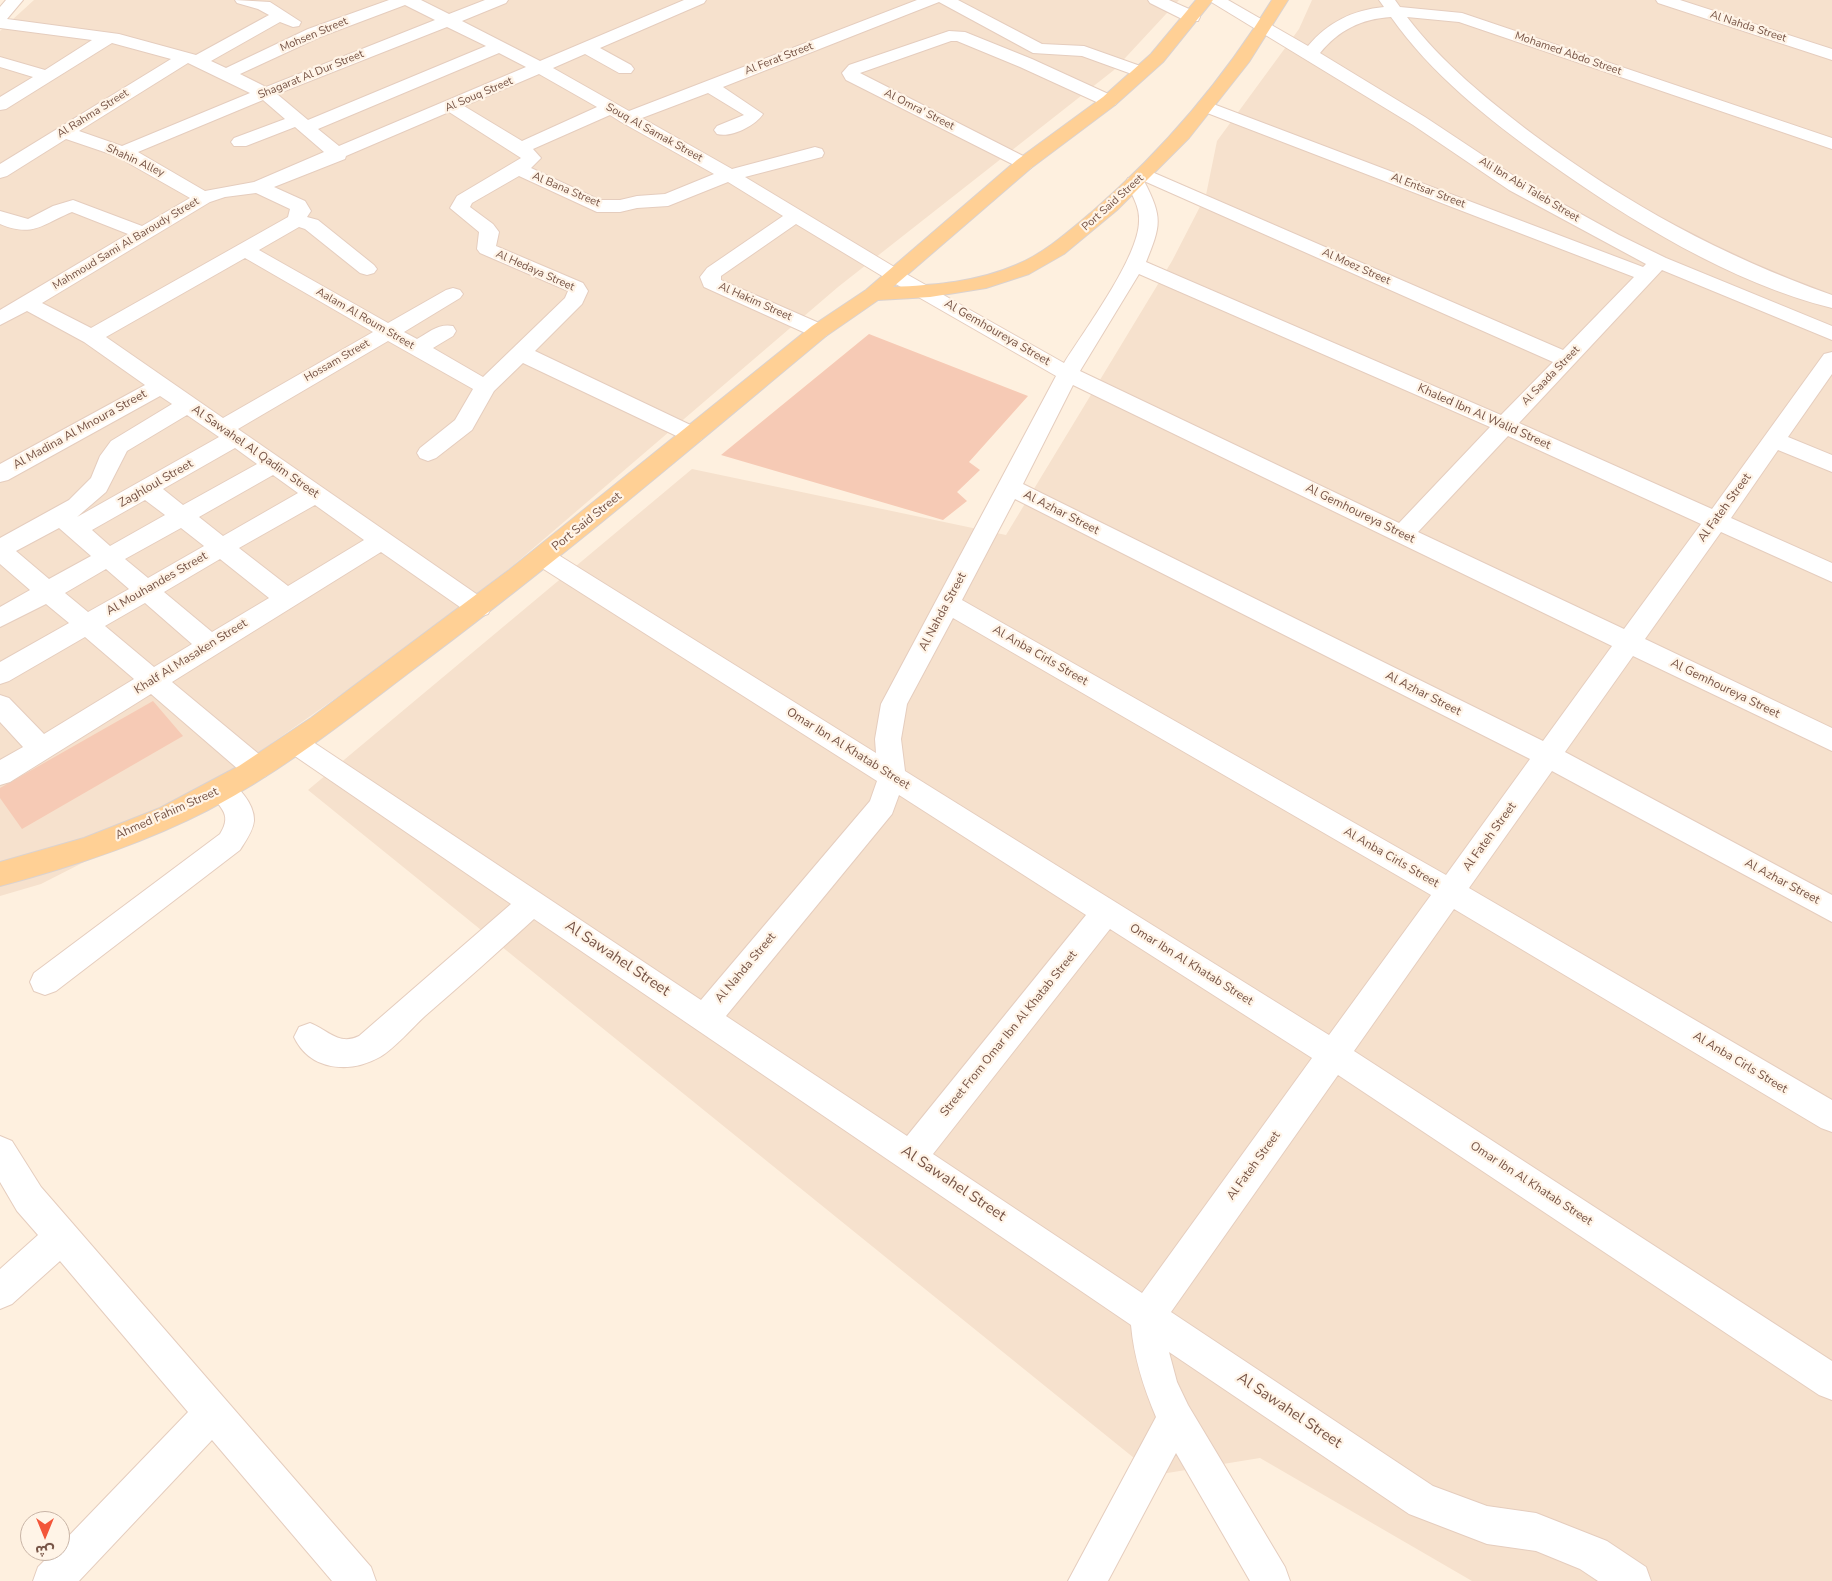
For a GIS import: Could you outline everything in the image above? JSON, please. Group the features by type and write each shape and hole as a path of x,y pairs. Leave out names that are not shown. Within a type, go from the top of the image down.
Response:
{"main road":[{"name":"Port Said Street","path":"295,743 479,608 543,558 820,330 873,294 1024,164 1109,101 1157,58 1205,0"},
{"name":"Port Said Street","path":"873,294 928,293 987,282 1022,270 1051,256 1072,240 1140,178 1208,107 1265,27 1280,0"},
{"name":"Ahmed Fahim Street","path":"0,874 50,862 140,829 222,789 295,743"}],"street":[{"path":"0,17 16,0"},
{"path":"243,0 280,7 314,33"},
{"name":"Mohsen Street","path":"226,74 314,33 404,0"},
{"name":"Souq Al Samak Street","path":"408,0 541,68 729,175 894,275"},
{"name":"Shagarat Al Dur Street","path":"123,152 265,93 500,0"},
{"name":"Al Souq Street","path":"258,187 338,155 698,0"},
{"name":"Al Ferat Street","path":"627,118 932,0"},
{"path":"946,0 1039,49 1084,51 1140,72"},
{"path":"1156,0 1192,17"},
{"name":"Ali Ibn Abi Taleb Street","path":"1216,0 1265,27 1419,121 1516,186 1612,239 1653,269 1832,334"},
{"name":"Al Nahda Street","path":"1664,0 1832,55"},
{"path":"1390,6 1441,67 1478,101 1599,189 1632,210 1734,264 1832,302"},
{"name":"Mohamed Abdo Street","path":"1310,54 1330,32 1346,22 1390,6 1462,18 1832,144"},
{"name":"Al Rahma Street","path":"0,172 64,132 280,7"},
{"path":"0,23 108,38 192,59 265,93 338,155"},
{"path":"844,34 887,57 949,36 959,36 1026,62 1109,101"},
{"path":"0,105 108,38"},
{"path":"240,142 302,124 499,47"},
{"path":"587,48 625,69"},
{"path":"1026,62 1054,50"},
{"name":"Al Omra' Street","path":"887,57 855,68 851,72 852,76 1024,164"},
{"path":"0,62 47,76"},
{"path":"709,86 754,114 750,119 723,130"},
{"path":"452,106 521,148 532,158 518,169"},
{"name":"Al Entsar Street","path":"1208,107 1653,269"},
{"path":"521,148 611,108"},
{"name":"Shahin Alley","path":"64,132 123,152 163,173 203,198"},
{"name":"Al Bana Street","path":"518,169 597,206 608,207 637,202 668,200 729,175 815,153"},
{"name":"Al Hedaya Street","path":"518,169 464,200 460,208 489,232 486,243 488,248 576,287 578,291 575,300 521,353"},
{"name":"Al Nahda Street","path":"705,1018 882,806 892,777 888,739 894,704 1068,374 1134,265 1147,236 1148,209 1140,178"},
{"name":"Al Moez Street","path":"1140,178 1567,360"},
{"path":"91,337 296,221 301,211 298,205 258,187"},
{"name":"Mahmoud Sami Al Baroudy Street","path":"0,319 203,198 222,192 258,187"},
{"path":"0,217 23,225 31,225 61,208 73,206 144,234"},
{"name":"Al Hakim Street","path":"797,215 714,272 710,277 711,283 820,330"},
{"path":"296,221 312,224 367,269"},
{"name":"Aalam Al Roum Street","path":"245,250 485,387"},
{"name":"Khaled Ibn Al Walid Street","path":"1134,265 1504,425 1832,573"},
{"name":"Al Saada Street","path":"1402,534 1653,269"},
{"name":"Al Gemhoureya Street","path":"894,275 1068,374 1832,740"},
{"name":"Hossam Street","path":"228,433 388,332 453,294"},
{"name":"Al Sawahel Al Qadim Street","path":"27,303 91,337 479,608"},
{"path":"416,349 446,331"},
{"path":"428,453 464,425 485,387 521,353 692,435"},
{"name":"Al Fateh Street","path":"1147,1315 1832,359"},
{"name":"Al Madina Al Mnoura Street","path":"0,474 161,386"},
{"path":"187,405 119,446 111,454 100,484 68,522 0,550 46,592 256,768"},
{"name":"Zaghloul Street","path":"68,522 147,489 228,433"},
{"path":"1774,440 1832,464"},
{"path":"0,618 274,465"},
{"name":"Al Azhar Street","path":"1010,487 1548,756 1832,909"},
{"path":"147,489 286,598"},
{"name":"Al Mouhandes Street","path":"0,674 314,494"},
{"path":"68,522 107,558 210,645"},
{"name":"Khalf Al Masaken Street","path":"0,774 382,540"},
{"name":"Omar Ibn Al Khatab Street","path":"543,558 1334,1054 1832,1382"},
{"name":"Al Anba Cirls Street","path":"948,603 1450,892 1832,1117"},
{"path":"0,705 41,749"},
{"name":"Al Sawahel Street","path":"295,743 1422,1501 1487,1525 1536,1532 1592,1555 1632,1581"},
{"path":"46,982 230,842 241,821 240,811 222,789"},
{"path":"310,1036 327,1050 340,1055 355,1054 370,1046 533,902"},
{"name":"Street From Omar Ibn Al Khatab Street","path":"911,1156 1106,912"},
{"path":"0,1152 29,1199 357,1581"},
{"path":"0,1292 62,1237"},
{"path":"1147,1315 1160,1384 1175,1418 1198,1452 1271,1581"},
{"path":"52,1581 213,1413"},
{"path":"1088,1581 1175,1418"}],"shaded area":[{"path":"34,0 1179,0 1114,70 838,287 460,611 151,828 41,884 0,896 0,31"},
{"path":"1312,0 1832,0 1832,1581 1472,1581 1260,1458 1155,1475 308,790 692,469 1006,535 1172,261 1206,195 1217,141 1299,29"}],"building":[{"path":"869,334 1028,396 969,462 980,470 957,492 967,501 943,520 721,455"},
{"path":"153,701 183,736 22,829 0,798 0,788"}]}
